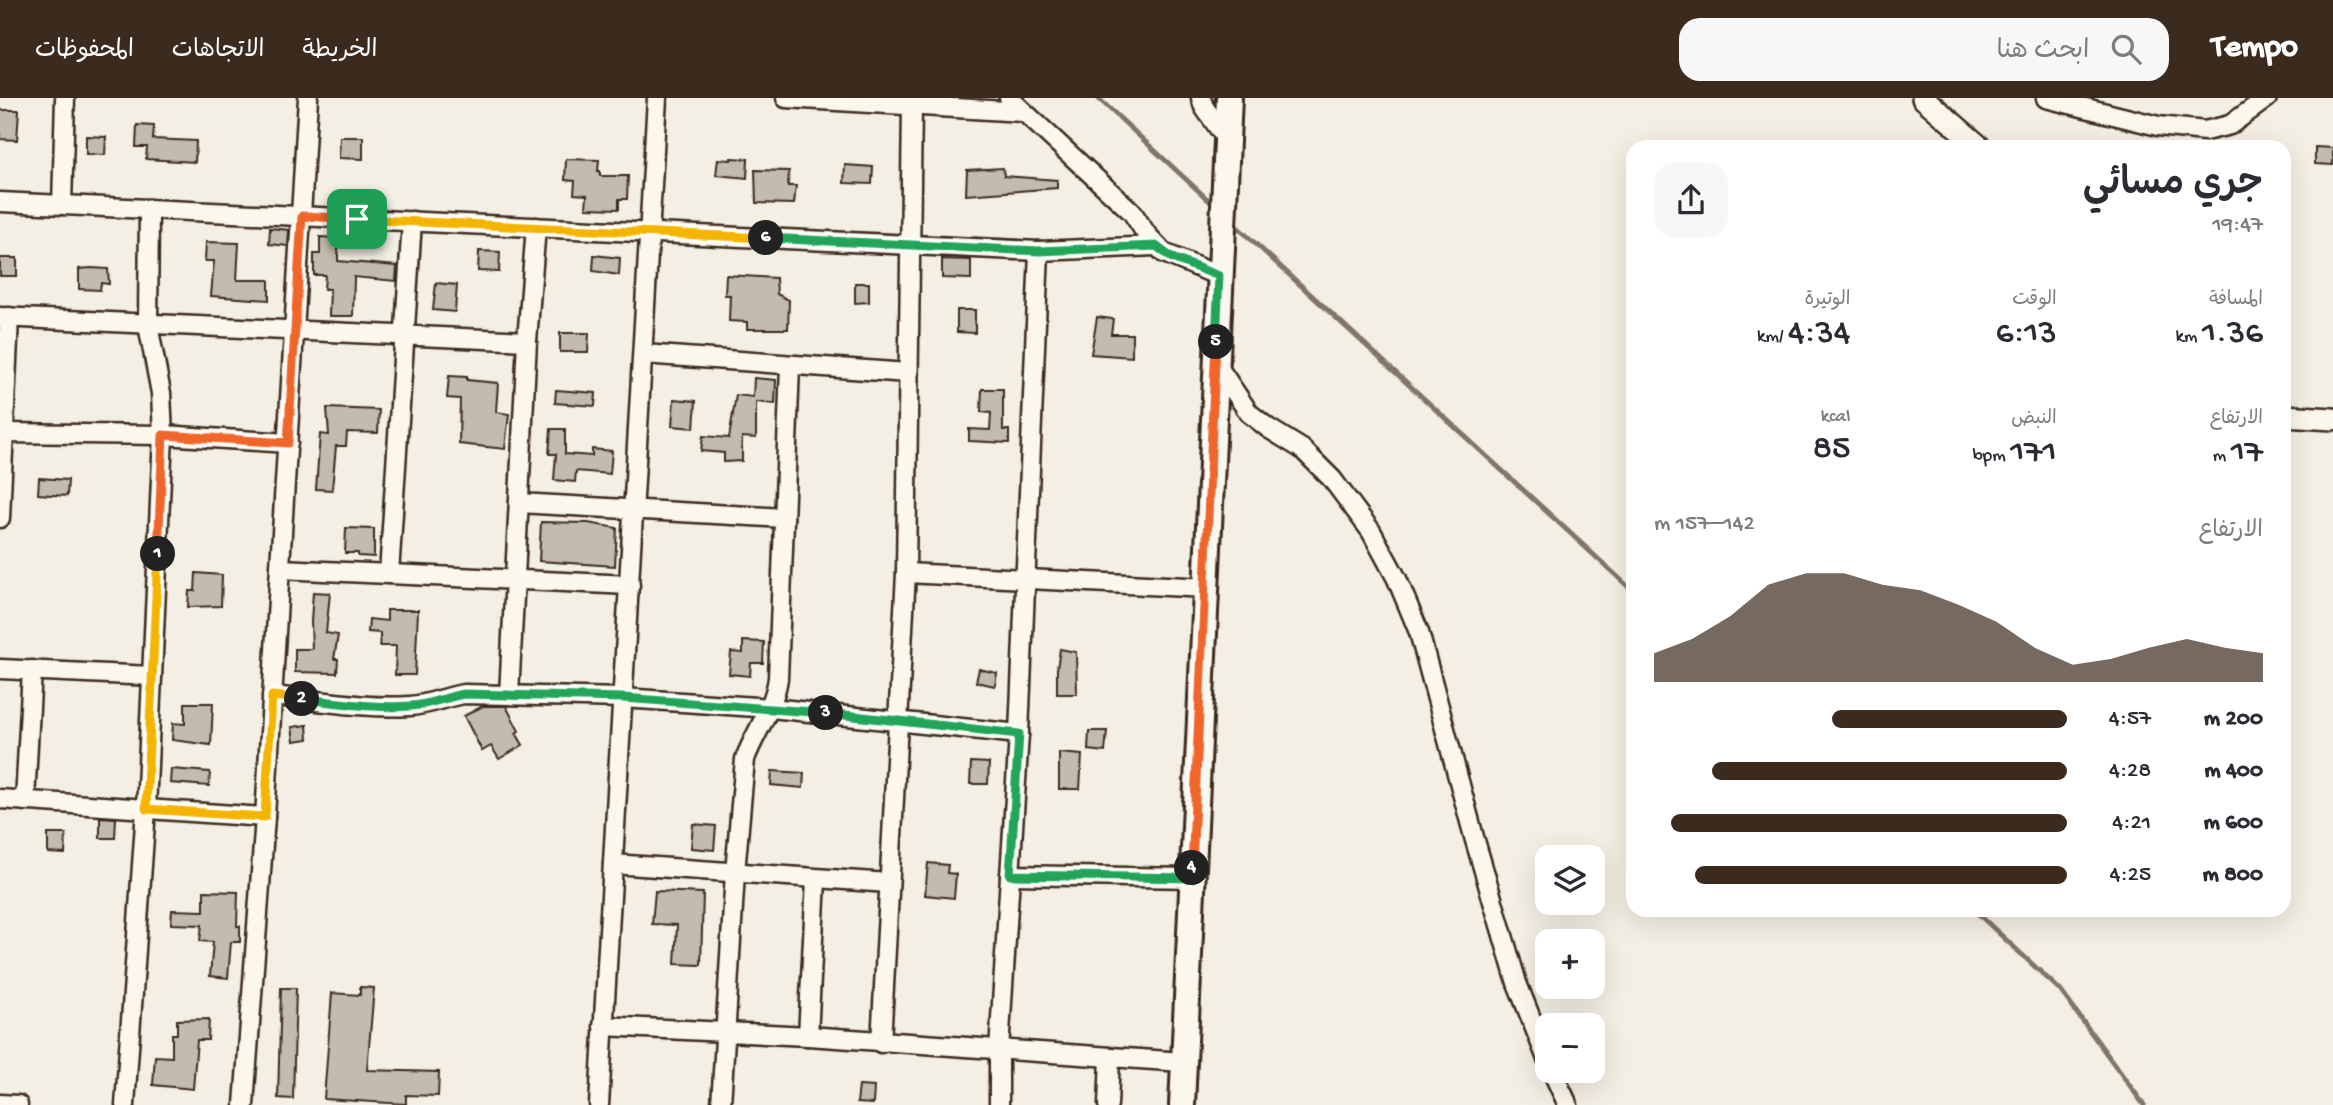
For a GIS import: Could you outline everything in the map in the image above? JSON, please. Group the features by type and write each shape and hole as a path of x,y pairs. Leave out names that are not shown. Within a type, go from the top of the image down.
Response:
{"main road":[{"path":"1182,1105 1229,98"}],"street":[{"path":"62,205 65,98"},
{"path":"243,1105 265,817 308,98"},
{"path":"598,1105 657,98"},
{"path":"786,98 1023,112"},
{"path":"1009,98 1132,212 1156,246 1172,258 1219,276"},
{"path":"1201,98 1227,141"},
{"path":"1923,98 1972,140"},
{"path":"2046,98 2158,126 2205,131 2230,125 2267,98"},
{"path":"881,1043 906,573 912,105"},
{"path":"0,202 1039,251 1156,246"},
{"path":"125,1105 146,809 163,435 161,393 148,325 149,209"},
{"path":"389,575 412,221"},
{"path":"509,695 527,341 536,227"},
{"path":"999,1105 999,1050 1019,734 1039,251"},
{"path":"0,518 4,317 527,341"},
{"path":"643,354 908,373"},
{"path":"1216,363 1250,413 1302,449 1332,479 1371,531 1397,579 1419,632 1474,837 1517,983 1535,1029"},
{"path":"721,1105 745,759 776,696 778,678 790,366"},
{"path":"2291,416 2333,419"},
{"path":"2,433 163,435 288,443"},
{"path":"519,503 784,518"},
{"path":"280,569 630,585"},
{"path":"906,573 1207,588"},
{"path":"0,668 152,676"},
{"path":"25,801 32,670"},
{"path":"272,696 388,707 424,704 464,694 623,698 771,708 1019,734"},
{"path":"0,799 265,817"},
{"path":"613,864 889,883"},
{"path":"1010,875 1192,878"},
{"path":"808,1036 816,880"},
{"path":"603,1026 808,1036 1183,1062"},
{"path":"1108,1105 1110,1057"},
{"path":"1558,1083 1568,1105"},
{"path":"0,1104 18,1105"}],"building":[{"path":"0,110 19,110 17,140 0,139"},
{"path":"137,125 154,126 153,139 196,141 195,162 146,159 147,147 136,147"},
{"path":"86,136 106,137 105,155 86,154"},
{"path":"340,137 363,137 363,159 339,158"},
{"path":"2315,147 2333,148 2333,165 2315,164"},
{"path":"566,159 599,160 600,176 628,176 627,199 619,199 619,209 586,208 587,195 574,194 575,181 565,180"},
{"path":"718,159 748,159 747,178 716,175"},
{"path":"845,165 873,167 872,184 844,183"},
{"path":"1003,168 1004,176 1057,180 1057,188 966,195 967,170"},
{"path":"755,170 789,171 788,186 796,186 794,204 756,203"},
{"path":"270,228 289,230 288,246 269,244"},
{"path":"320,237 338,238 338,261 397,266 396,281 354,277 353,316 329,316 330,289 324,289 325,275 314,275 314,254 320,254"},
{"path":"206,242 239,243 237,280 269,280 269,300 211,296 214,261 205,261"},
{"path":"479,251 500,252 499,272 478,271"},
{"path":"594,255 620,258 619,275 593,271"},
{"path":"0,258 17,258 17,276 0,276"},
{"path":"942,259 971,260 971,279 942,278"},
{"path":"79,269 108,269 109,284 101,283 100,290 79,289"},
{"path":"726,275 776,278 777,294 789,300 788,329 747,329 747,322 729,321 730,295 725,295"},
{"path":"436,283 457,285 455,312 433,310"},
{"path":"855,283 869,283 869,302 855,303"},
{"path":"957,310 975,310 975,333 957,332"},
{"path":"1097,317 1113,319 1111,334 1132,334 1132,357 1091,354"},
{"path":"560,333 589,333 588,352 560,352"},
{"path":"449,376 498,383 496,412 509,414 505,449 459,444 460,399 447,398"},
{"path":"754,378 776,380 775,404 756,402 756,438 742,437 742,461 724,462 724,453 701,451 703,436 729,438 736,395 753,397"},
{"path":"982,389 1003,389 1003,430 1009,430 1009,443 969,441 969,429 990,430 991,413 981,412"},
{"path":"556,390 596,393 595,406 555,403"},
{"path":"674,399 696,401 694,428 672,426"},
{"path":"327,408 379,410 378,433 347,432 346,446 336,446 332,490 316,489 320,434 329,435"},
{"path":"551,429 565,429 565,454 592,456 592,449 612,451 610,474 576,471 575,482 554,480 556,454 549,454"},
{"path":"39,478 68,480 67,496 38,494"},
{"path":"541,522 588,523 617,528 615,566 539,561"},
{"path":"346,528 374,529 374,557 345,553"},
{"path":"196,573 222,575 221,606 188,607 189,591 195,591"},
{"path":"313,592 330,593 326,633 338,635 334,659 338,659 337,673 295,672 295,649 312,649"},
{"path":"387,610 418,610 415,675 395,675 396,646 380,646 380,633 368,632 369,619 387,621"},
{"path":"743,641 764,642 763,663 751,663 750,676 729,674 731,652 743,653"},
{"path":"1060,649 1076,652 1077,694 1057,694"},
{"path":"979,669 997,673 995,686 976,682"},
{"path":"185,703 213,703 211,745 172,740 173,723 185,724"},
{"path":"483,706 506,706 523,745 499,759 491,746 482,751 464,716"},
{"path":"307,725 308,739 294,741 292,727"},
{"path":"1089,731 1107,731 1105,752 1088,750"},
{"path":"1059,753 1082,755 1080,789 1059,789"},
{"path":"971,762 989,763 988,784 970,784"},
{"path":"171,769 210,772 209,786 170,783"},
{"path":"772,771 804,773 803,788 771,785"},
{"path":"100,817 116,818 115,838 100,838"},
{"path":"693,824 716,826 714,850 691,848"},
{"path":"48,834 66,834 65,854 48,853"},
{"path":"928,863 948,865 947,873 956,874 954,898 925,895"},
{"path":"204,891 238,892 237,926 240,926 240,942 231,942 228,978 210,976 213,942 200,941 202,925 171,924 172,910 204,911"},
{"path":"655,891 703,893 701,965 675,964 677,925 652,924"},
{"path":"360,987 374,988 367,1070 439,1072 438,1096 406,1095 406,1104 324,1099 332,993 360,995"},
{"path":"281,988 296,988 293,1099 278,1098"},
{"path":"209,1019 208,1040 197,1040 193,1089 153,1085 155,1056 172,1057 172,1034 177,1034 177,1020"},
{"path":"859,1086 874,1087 873,1104 857,1103"}],"waterway":[{"path":"1098,98 1216,207"},
{"path":"1231,221 1626,585"},
{"path":"1982,917 2060,990 2144,1105"}],"route":[{"path":"302,216 357,219 1039,251 1156,246 1172,258 1219,276 1192,878 1010,875 1019,734 771,708 623,698 464,694 424,704 388,707 272,696 265,817 146,809 163,435 288,443 302,216"}]}
